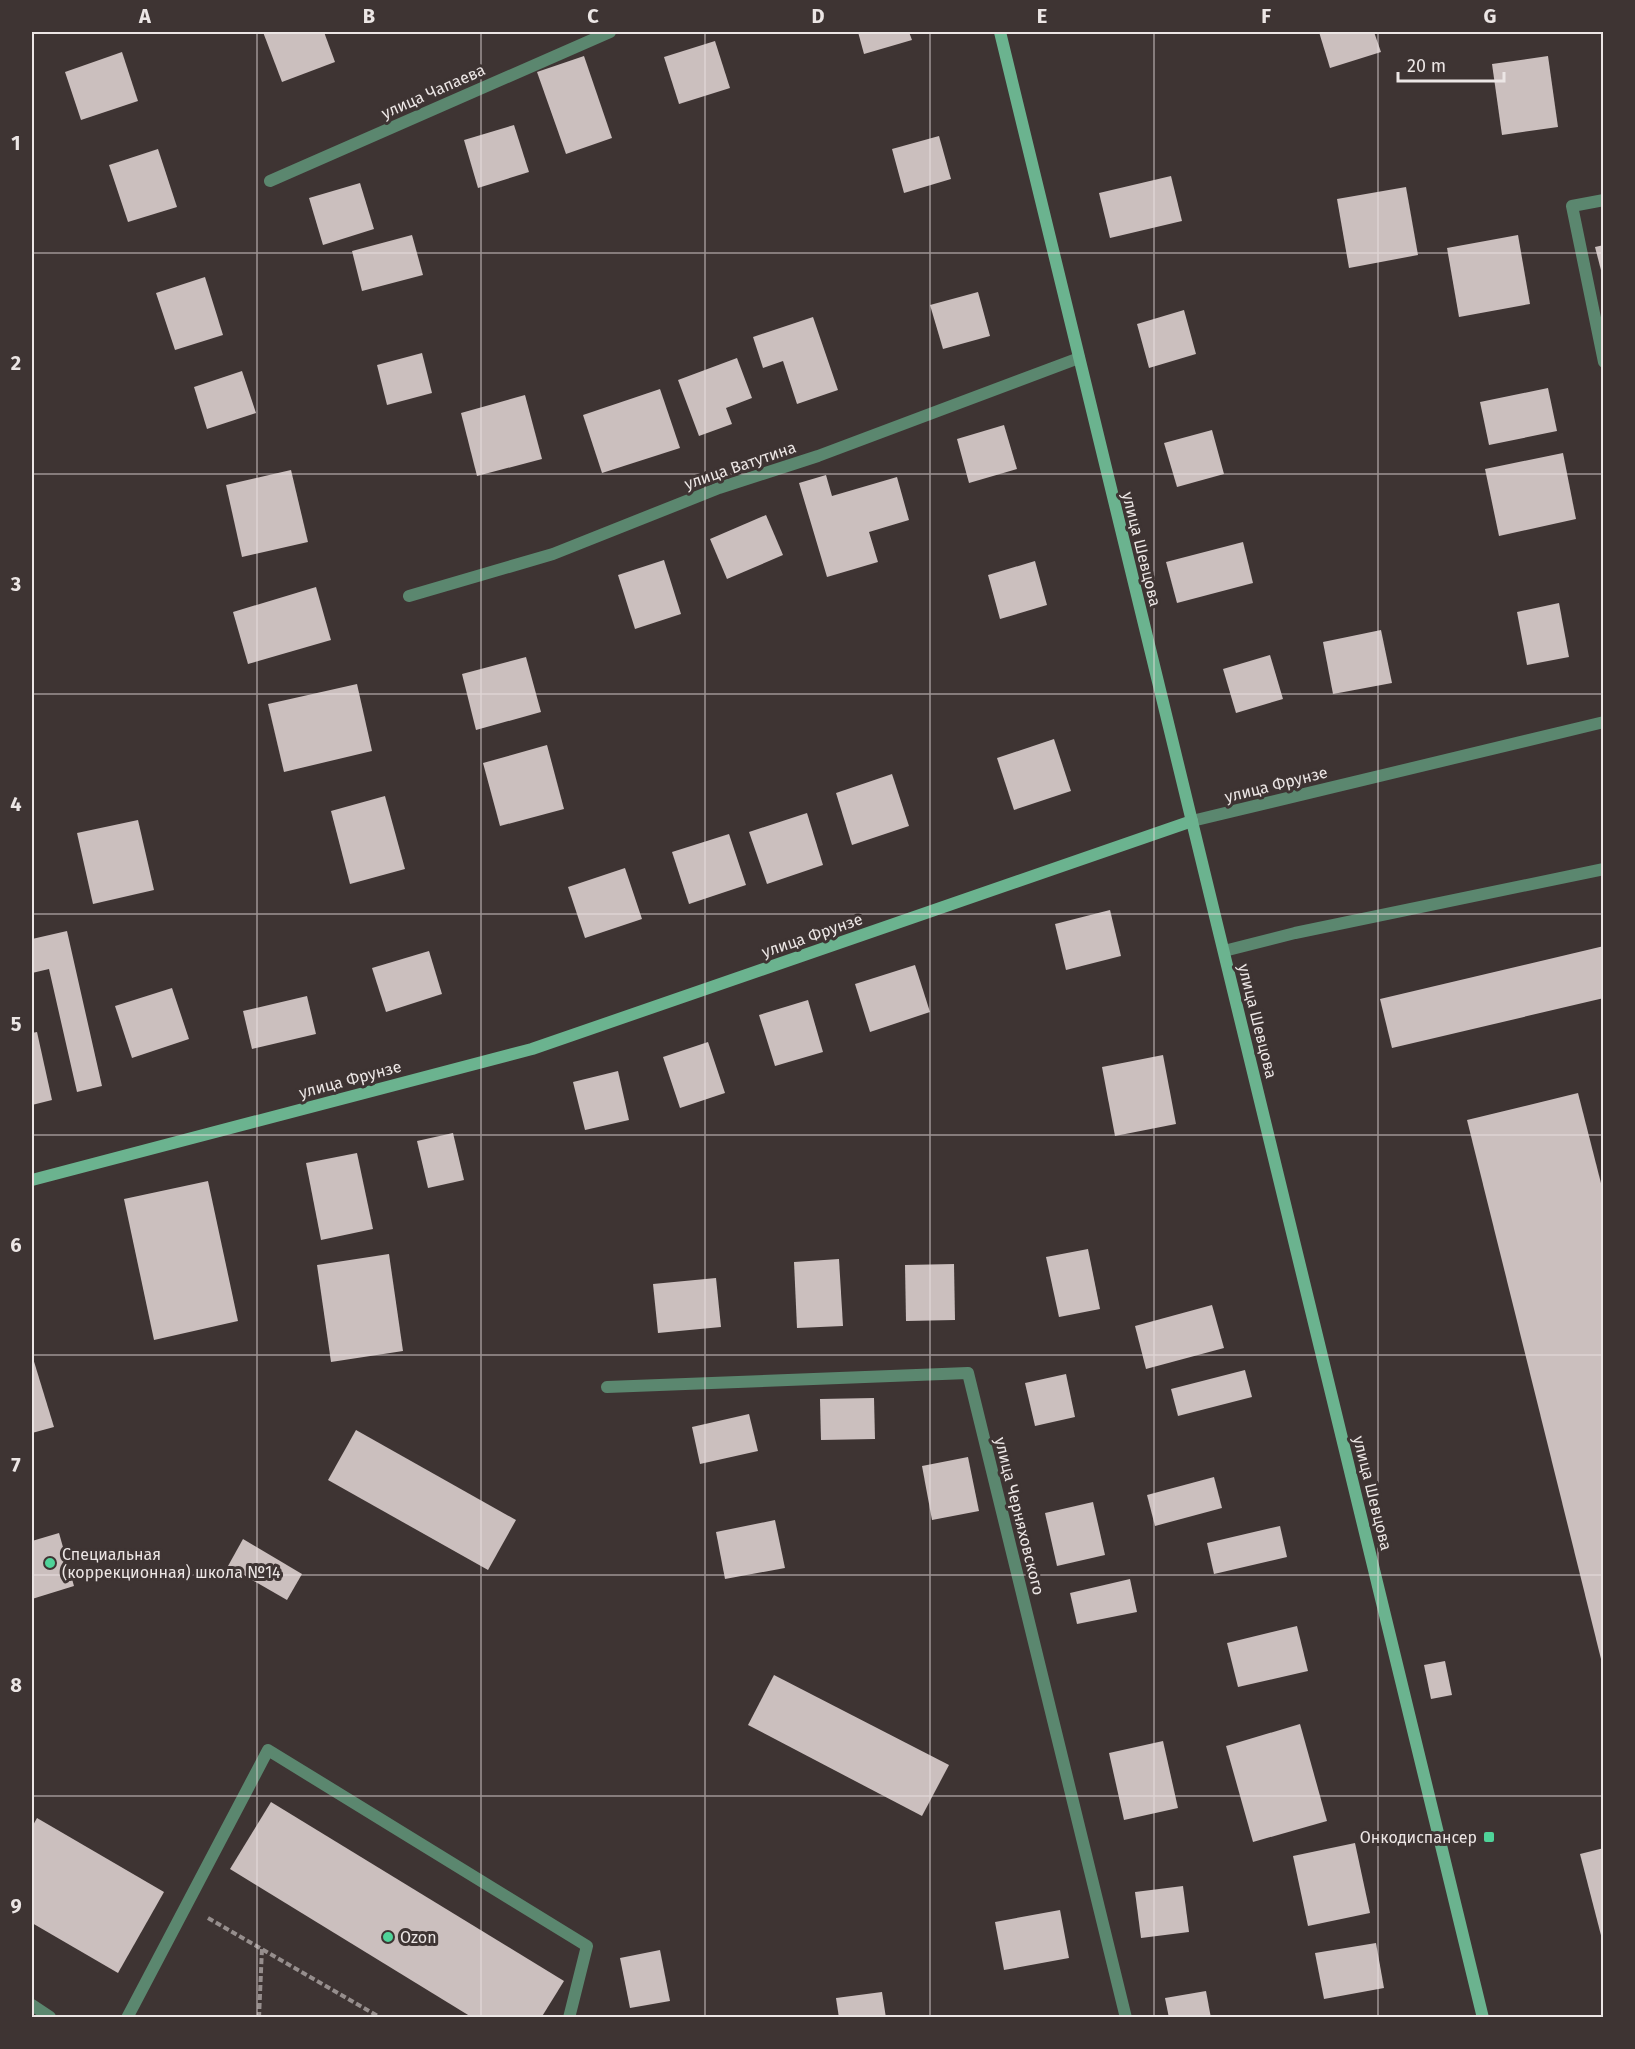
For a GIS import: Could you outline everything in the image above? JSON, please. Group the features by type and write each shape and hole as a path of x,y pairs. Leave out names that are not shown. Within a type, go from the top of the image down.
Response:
{"main road":[{"name":"улица Шевцова","path":"1000,32 1483,2018"},
{"name":"улица Фрунзе","path":"32,1180 532,1049 1192,821"}],"street":[{"name":"улица Чапаева","path":"270,181 610,32"},
{"path":"1604,200 1572,206 1604,362"},
{"name":"улица Ватутина","path":"409,596 553,554 719,488 828,452 1079,358"},
{"name":"улица Фрунзе","path":"1192,821 1604,722"},
{"path":"1224,951 1295,933 1604,869"},
{"name":"улица Черняховского","path":"607,1387 968,1373 1126,2018"},
{"path":"127,2018 268,1750 587,1946 569,2018"},
{"path":"32,2005 50,2017"}],"path":[{"path":"186,1905 381,2018"},
{"path":"260,2018 262,1948"}],"building":[{"path":"263,32 324,32 335,62 282,82"},
{"path":"858,32 909,32 912,40 864,54"},
{"path":"1319,32 1374,32 1381,52 1330,68"},
{"path":"715,41 730,88 679,104 664,57"},
{"path":"122,52 138,101 81,120 65,72"},
{"path":"584,56 612,138 566,154 537,72"},
{"path":"1548,56 1558,127 1502,135 1492,64"},
{"path":"514,125 529,172 478,188 464,140"},
{"path":"939,136 951,179 904,193 892,149"},
{"path":"158,149 177,207 128,222 109,165"},
{"path":"1171,176 1182,221 1110,238 1099,193"},
{"path":"360,183 374,229 323,245 309,198"},
{"path":"1406,187 1418,255 1349,268 1337,199"},
{"path":"412,235 423,275 362,291 352,251"},
{"path":"1518,235 1530,304 1459,317 1447,248"},
{"path":"1604,245 1604,278 1603,278 1595,247"},
{"path":"205,277 223,335 175,350 156,293"},
{"path":"978,292 990,336 943,349 930,305"},
{"path":"1184,310 1196,354 1149,368 1137,324"},
{"path":"813,317 838,390 797,404 783,361 763,368 753,337"},
{"path":"422,353 432,393 387,405 377,365"},
{"path":"737,358 752,398 726,408 732,424 699,436 678,380"},
{"path":"242,371 256,413 207,429 194,387"},
{"path":"1548,388 1557,431 1489,445 1480,402"},
{"path":"660,389 680,448 602,473 583,415"},
{"path":"525,395 542,459 477,476 461,413"},
{"path":"1004,425 1017,469 969,483 957,439"},
{"path":"1212,430 1224,474 1177,487 1164,443"},
{"path":"1563,453 1576,519 1499,536 1485,469"},
{"path":"291,470 308,542 242,557 226,485"},
{"path":"826,475 832,496 897,477 909,520 869,532 878,562 827,577 799,483"},
{"path":"766,515 783,555 727,579 710,539"},
{"path":"1243,542 1253,583 1177,603 1166,562"},
{"path":"664,560 681,614 635,629 618,575"},
{"path":"1035,561 1047,605 1000,619 988,575"},
{"path":"316,587 331,640 248,664 233,612"},
{"path":"1559,603 1569,657 1527,665 1517,612"},
{"path":"1381,630 1392,683 1333,694 1323,642"},
{"path":"1270,655 1283,699 1236,713 1223,669"},
{"path":"526,657 541,712 476,730 462,674"},
{"path":"357,684 372,751 284,772 268,704"},
{"path":"1054,739 1071,791 1014,810 997,758"},
{"path":"547,745 564,809 500,826 483,763"},
{"path":"892,774 909,826 852,845 836,793"},
{"path":"385,796 405,869 350,884 331,811"},
{"path":"807,813 823,865 767,884 749,832"},
{"path":"138,820 154,890 93,904 77,833"},
{"path":"729,834 746,885 689,904 672,852"},
{"path":"625,868 642,919 585,938 568,887"},
{"path":"1110,910 1121,956 1066,970 1055,924"},
{"path":"67,931 102,1086 77,1092 49,969 32,973 32,939"},
{"path":"1604,946 1604,998 1392,1048 1380,999"},
{"path":"429,951 442,994 386,1012 372,968"},
{"path":"915,965 930,1012 870,1032 855,984"},
{"path":"172,988 189,1039 132,1058 115,1006"},
{"path":"307,996 316,1034 252,1049 243,1011"},
{"path":"808,1000 823,1052 775,1066 759,1015"},
{"path":"37,1032 52,1100 32,1105 32,1033"},
{"path":"708,1042 725,1093 680,1108 663,1057"},
{"path":"1163,1055 1176,1124 1115,1136 1102,1067"},
{"path":"618,1071 629,1120 585,1130 573,1082"},
{"path":"1578,1093 1604,1195 1603,1667 1467,1120"},
{"path":"453,1133 464,1180 428,1188 417,1141"},
{"path":"357,1153 373,1229 321,1240 306,1163"},
{"path":"208,1181 238,1321 154,1340 124,1199"},
{"path":"1088,1249 1100,1309 1059,1317 1046,1257"},
{"path":"389,1254 403,1351 331,1362 317,1265"},
{"path":"839,1259 843,1326 797,1328 794,1262"},
{"path":"954,1264 955,1320 906,1321 905,1265"},
{"path":"716,1278 721,1327 658,1333 653,1284"},
{"path":"1212,1305 1224,1348 1146,1369 1135,1326"},
{"path":"32,1355 54,1427 32,1433"},
{"path":"1245,1370 1252,1397 1178,1416 1171,1389"},
{"path":"1066,1374 1075,1417 1035,1426 1025,1383"},
{"path":"874,1398 875,1439 821,1440 820,1399"},
{"path":"749,1414 758,1451 700,1464 692,1427"},
{"path":"356,1430 516,1520 488,1570 328,1480"},
{"path":"968,1457 979,1511 932,1520 922,1466"},
{"path":"1214,1477 1222,1508 1155,1526 1147,1495"},
{"path":"1093,1502 1105,1555 1057,1566 1045,1513"},
{"path":"775,1520 785,1568 725,1579 716,1532"},
{"path":"1280,1526 1287,1557 1214,1574 1207,1543"},
{"name":"Специальная (коррекционная) школа №14","path":"59,1533 74,1586 32,1599 32,1541"},
{"path":"243,1539 302,1574 287,1600 228,1566"},
{"path":"1130,1579 1137,1612 1077,1624 1070,1593"},
{"path":"1297,1626 1308,1671 1238,1687 1227,1643"},
{"path":"1445,1661 1452,1695 1431,1699 1424,1665"},
{"path":"774,1675 949,1765 922,1816 748,1725"},
{"path":"1300,1724 1327,1821 1253,1842 1226,1746"},
{"path":"1163,1741 1178,1808 1124,1820 1109,1753"},
{"path":"271,1802 564,1981 541,2018 473,2018 230,1869"},
{"path":"37,1818 164,1892 118,1973 32,1923 32,1827"},
{"path":"1355,1843 1370,1913 1308,1926 1293,1856"},
{"path":"1604,1848 1604,1943 1603,1943 1580,1854"},
{"path":"1183,1886 1189,1932 1141,1938 1135,1892"},
{"path":"1060,1910 1069,1958 1004,1970 995,1922"},
{"path":"1376,1943 1384,1988 1324,1999 1315,1953"},
{"path":"660,1950 670,2001 630,2008 620,1958"},
{"path":"1206,1991 1211,2018 1169,2018 1165,1998"},
{"path":"882,1992 886,2018 839,2018 836,1998"}],"place":[{"name":"Специальная (коррекционная) школа №14","path":"50,1563"},
{"name":"Онкодиспансер","path":"1489,1837"},
{"name":"Ozon","path":"388,1937"}]}
